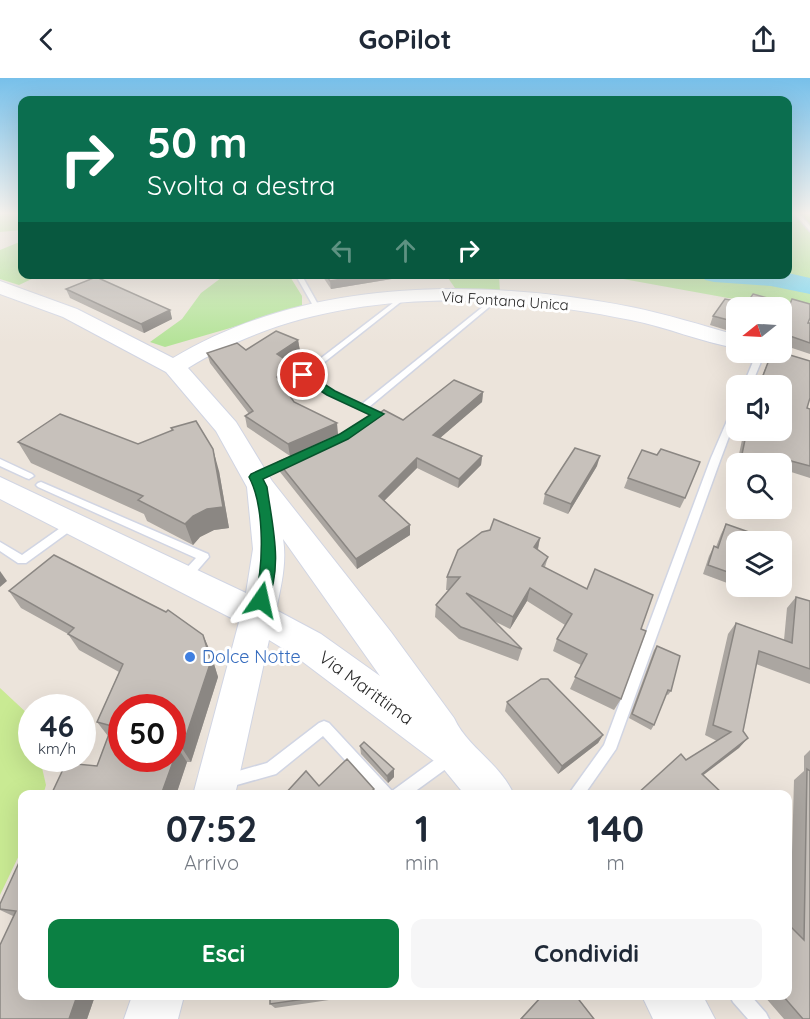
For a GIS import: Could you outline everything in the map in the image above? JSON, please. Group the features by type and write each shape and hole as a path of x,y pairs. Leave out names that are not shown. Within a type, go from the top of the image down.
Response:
{"main road":[{"path":"0,286 63,310 174,367 227,428 258,482 378,643 456,753"},
{"name":"Via Fontana Unica","path":"174,367 216,342 267,323 317,308 404,297 463,295 546,301 619,311 726,339"},
{"name":"Via Marittima","path":"14,482 308,645 456,753 489,790"},
{"path":"215,789 265,585 269,549 258,482"},
{"path":"151,1019 157,1000"},
{"path":"671,1000 688,1019"}],"lane":[{"path":"301,279 317,308"},
{"path":"337,440 378,414 331,393 303,375 404,297"},
{"path":"363,406 497,298"},
{"path":"756,375 765,363"},
{"path":"579,790 609,749 726,434"},
{"path":"258,482 304,456"},
{"path":"0,462 14,482"},
{"path":"0,546 22,560 70,514 41,485"},
{"path":"215,789 271,769 324,727 382,790"},
{"path":"405,790 456,753"},
{"path":"743,1000 760,1019"}],"green space":[{"path":"0,256 18,256 18,279 32,279 19,285 0,279"},
{"path":"792,256 810,256 810,308 792,306 792,297 726,298 623,279 792,279"},
{"path":"220,279 291,279 302,296 302,307 165,347 150,342 182,319 201,293"},
{"path":"449,279 499,279 500,292 457,291"},
{"path":"0,688 18,705 18,772 43,772 46,785 44,790 18,790 18,857 0,895"}],"building":[{"path":"91,279 100,279 170,310 141,324 66,289"},
{"path":"725,299 726,319 713,316"},
{"path":"792,299 810,304 808,323 810,323 810,343 792,337"},
{"path":"276,331 298,340 277,354 298,368 277,377 294,402 337,423 288,444 245,416 253,411 207,353 237,343 246,350"},
{"path":"792,356 810,361 810,398 807,408 810,409 810,466 792,461 792,453 742,453 745,441 792,441 792,375 763,375 768,363 792,363"},
{"path":"454,380 483,392 433,435 482,456 459,479 417,458 379,496 410,525 356,559 278,462 349,430 353,432 384,410 403,420"},
{"path":"60,414 138,444 173,430 171,428 196,421 213,449 223,507 207,509 193,516 185,524 138,500 143,496 18,442"},
{"path":"575,448 600,456 571,504 545,494"},
{"path":"661,449 700,462 685,498 628,478 642,450 657,455"},
{"path":"494,519 540,538 534,547 548,557 542,566 587,589 595,569 653,595 641,629 646,631 621,699 575,677 587,654 557,639 572,614 530,588 513,617 466,593 522,649 461,627 436,605 460,577 447,577 458,550 482,532 490,530"},
{"path":"726,524 746,531 726,531 726,571 708,565 714,546 718,548"},
{"path":"54,555 166,612 168,610 203,635 211,661 186,736 186,694 110,694 123,664 68,634 74,628 9,591"},
{"path":"796,597 810,601 810,669 759,651 743,731 748,738 702,774 719,790 641,790 681,754 686,760 731,732 713,725 736,623 792,643"},
{"path":"657,646 680,656 671,691 668,690 654,725 632,714"},
{"path":"541,679 548,679 603,735 562,766 507,702"},
{"path":"108,697 108,725 97,722"},
{"path":"108,737 108,772 169,772 163,790 53,790 62,772 96,772"},
{"path":"364,742 394,769 387,776 360,746"},
{"path":"347,759 374,789 289,790 306,771 319,786"},
{"path":"807,769 810,771 810,1019 803,1019 786,1000 792,1000 792,928 804,940"},
{"path":"18,865 18,1000 76,1000 69,1019 0,1019 0,945 16,911 0,909 0,904"},
{"path":"270,1000 298,1000 270,1004"},
{"path":"538,1000 579,1000 594,1019 521,1019"}],"waterway":[{"path":"776,279 810,286"}],"place":[{"name":"Dolce Notte","path":"190,657"}],"route":[{"path":"261,600 269,549 261,487 256,477 344,437 378,414 331,393 303,375"}]}
